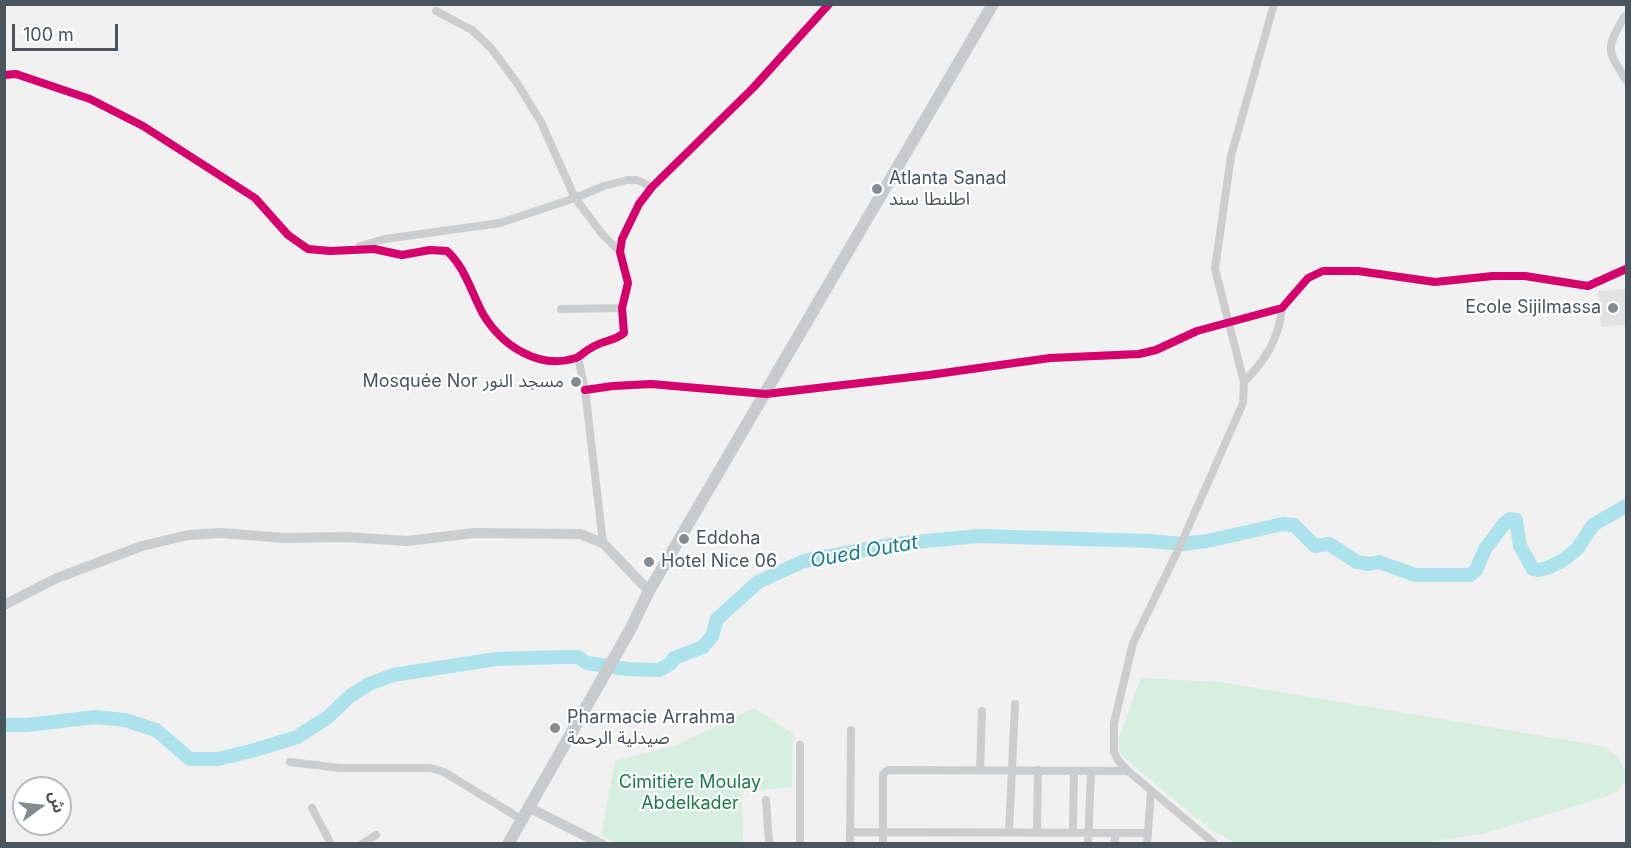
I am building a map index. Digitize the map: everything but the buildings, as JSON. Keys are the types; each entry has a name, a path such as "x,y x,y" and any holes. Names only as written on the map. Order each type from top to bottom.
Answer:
{"main road":[{"path":"514,840 521,819 630,630 649,591 993,4"}],"street":[{"path":"4,75 16,74 90,99 143,126 255,198 288,235 308,249 330,251 356,248 374,249 400,255 430,250 447,251 465,276 483,314 500,336 515,349 552,362 579,357 598,343 621,336 625,330 622,308 628,283 620,252 622,239 630,222 652,187 753,88 829,4"},
{"path":"1215,843 1128,771 1114,752 1114,723 1133,643 1200,503 1244,403 1244,382 1227,323 1215,269 1231,156 1274,4"},
{"path":"435,11 471,30 481,38 513,78 541,122 574,198 603,236 620,252"},
{"path":"1626,16 1611,41 1609,50 1626,80"},
{"path":"356,248 385,238 500,223 627,180 637,180 652,187"},
{"path":"1244,382 1275,341 1280,327 1282,308 1303,283 1312,275 1323,271 1358,270 1435,282 1493,276 1525,276 1588,286 1626,270"},
{"path":"561,309 622,308"},
{"path":"585,390 651,384 766,394 929,375 1032,360 1139,354 1156,350 1197,331 1282,308"},
{"path":"579,357 603,543"},
{"path":"4,605 57,578 121,553 167,539 221,533 284,538 346,537 408,541 474,532 579,534 603,543 649,591"},
{"path":"1009,832 1015,704"},
{"path":"980,770 982,711"},
{"path":"850,843 851,730"},
{"path":"800,745 800,843"},
{"path":"290,762 340,768 431,768 444,772 521,819"},
{"path":"883,843 885,771 892,769 1128,771"},
{"path":"1037,832 1038,770"},
{"path":"1073,832 1074,771"},
{"path":"1088,843 1091,771"},
{"path":"1147,843 1151,791"},
{"path":"766,800 769,843"},
{"path":"528,807 601,843"},
{"path":"312,808 331,843"},
{"path":"850,832 1148,833"},
{"path":"962,832 962,843"},
{"path":"1114,843 1116,833"},
{"path":"362,843 376,835"}],"shaded area":[{"name":"Ecole Sijilmassa","path":"1626,289 1626,325 1601,327 1598,291"}],"green space":[{"path":"1141,678 1221,682 1602,746 1619,759 1626,780 1619,790 1605,797 1483,834 1414,844 1236,843 1212,831 1121,755 1118,740"},
{"name":"Cimitière Moulay Abdelkader","path":"755,708 793,734 792,787 742,792 743,843 618,843 601,836 615,761 675,745"}],"waterway":[{"name":"Oued Outat","path":"4,725 27,725 95,717 125,720 156,730 190,759 218,759 297,737 328,717 350,696 369,684 393,675 496,659 563,657 578,657 587,663 627,669 659,670 670,664 674,658 703,647 712,636 717,619 758,582 804,561 895,544 978,536 1182,544 1207,541 1283,524 1294,525 1315,546 1329,544 1357,562 1369,564 1379,562 1415,575 1470,575 1476,570 1485,549 1510,519 1516,520 1520,546 1533,569 1538,570 1562,561 1577,549 1593,525 1626,506"}],"cycle path":[{"path":"4,75 16,74 90,99 143,126 255,198 288,235 308,249 330,251 374,249 402,255 430,250 447,251 459,265 483,314 500,336 523,353 535,358 562,361 576,358 595,346 624,333 622,308 628,283 620,252 622,239 639,204 652,187 753,88 829,4"},
{"path":"585,390 651,384 766,394 1050,358 1139,354 1156,350 1197,331 1282,308 1308,278 1323,271 1358,271 1435,282 1493,276 1525,276 1588,286 1626,269"}],"place":[{"name":"Atlanta Sanad اطلنطا سند","path":"877,189"},
{"name":"Ecole Sijilmassa","path":"1613,308"},
{"name":"Mosquée Nor مسجد النور","path":"576,382"},
{"name":"Eddoha","path":"684,539"},
{"name":"Hotel Nice 06","path":"649,562"},
{"name":"Pharmacie Arrahma صيدلية الرحمة","path":"555,728"}]}
